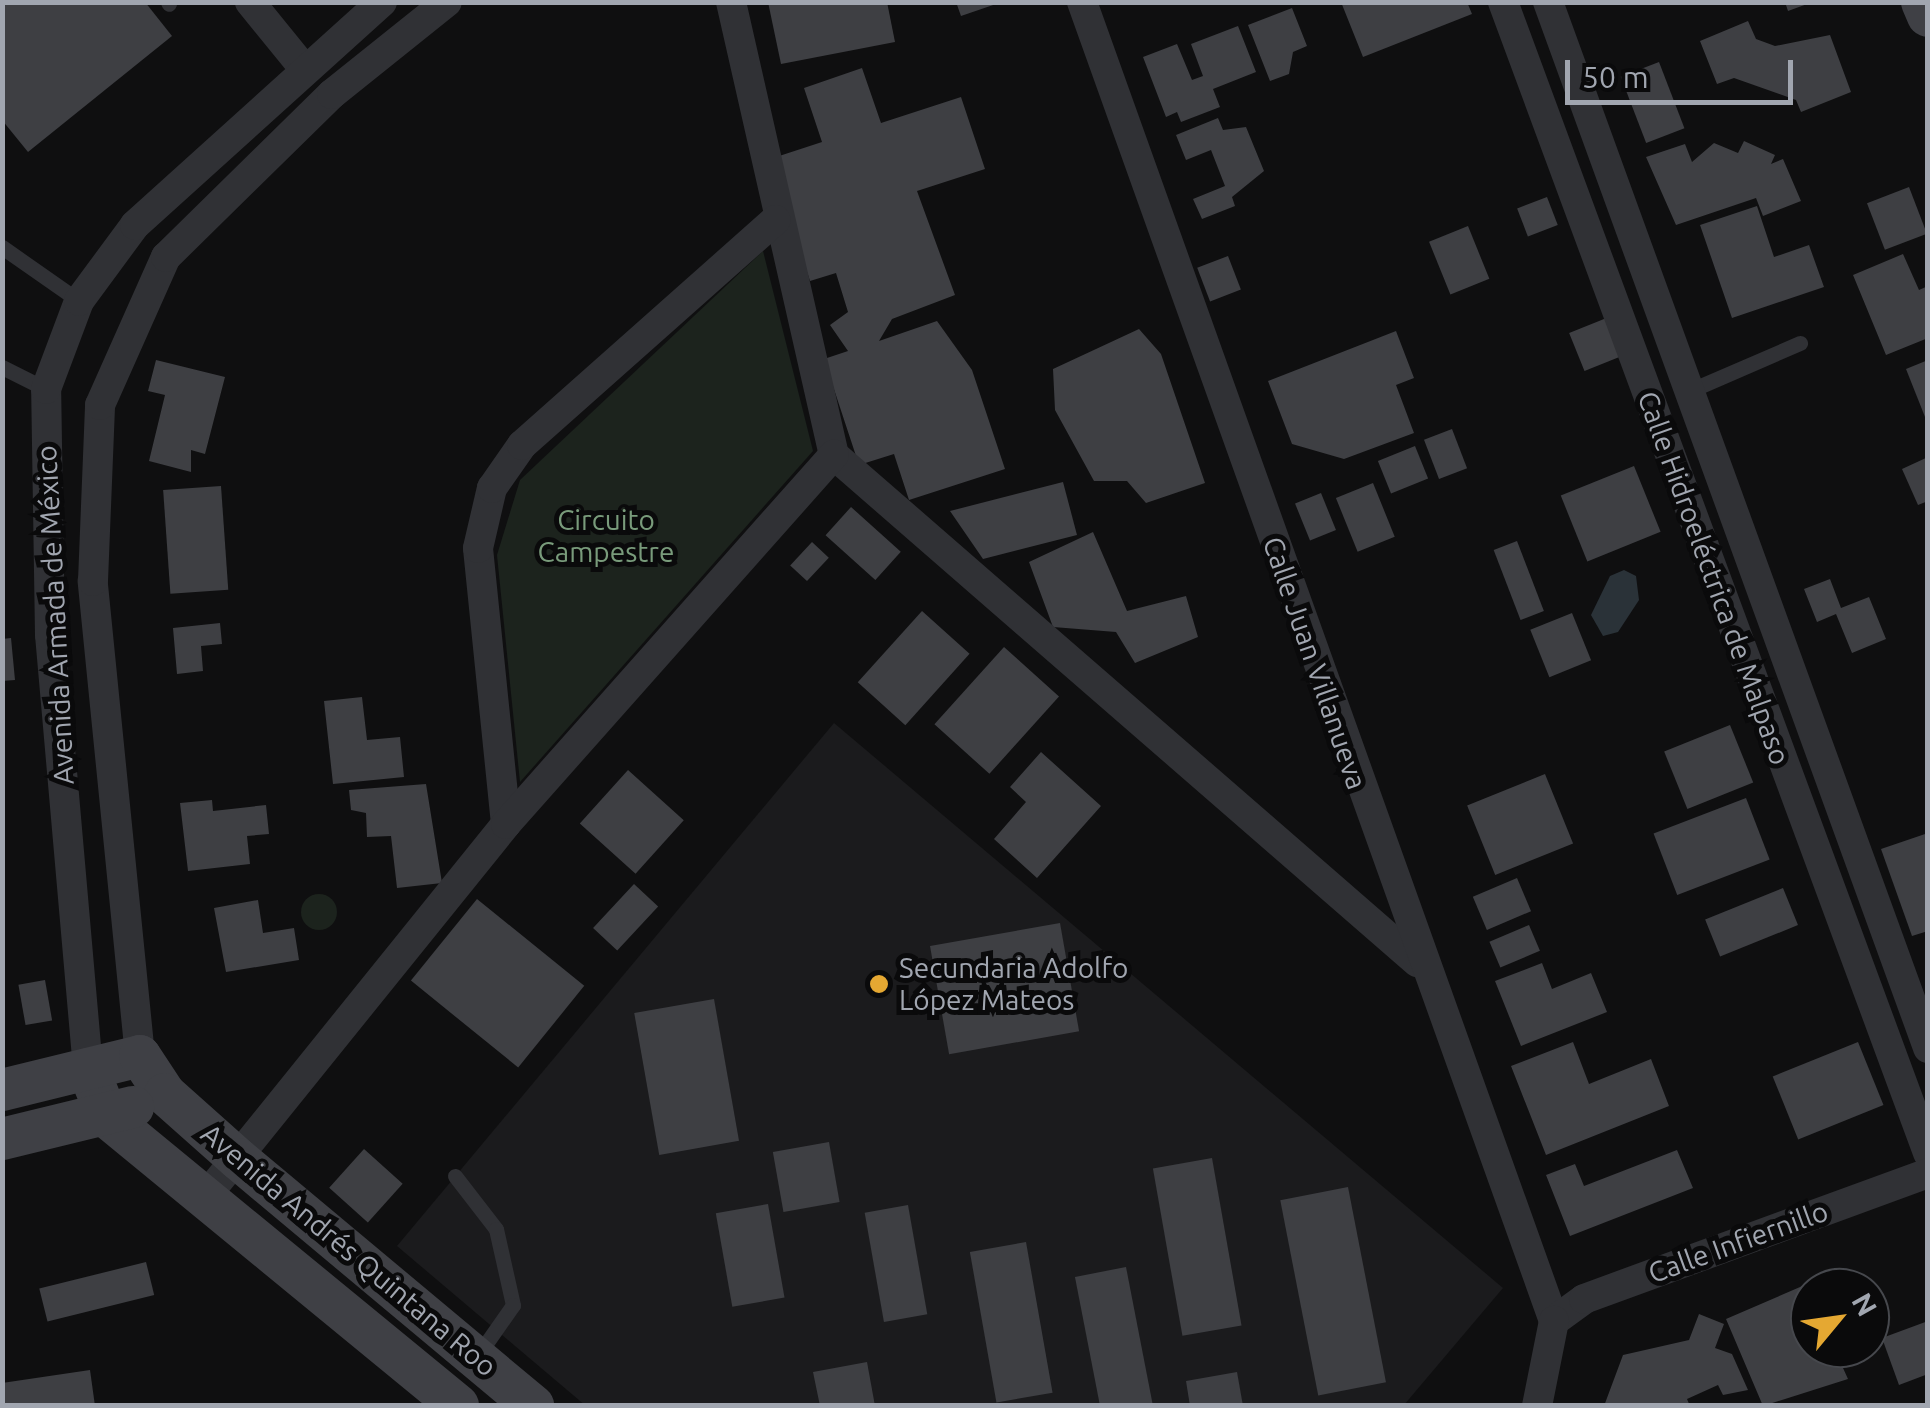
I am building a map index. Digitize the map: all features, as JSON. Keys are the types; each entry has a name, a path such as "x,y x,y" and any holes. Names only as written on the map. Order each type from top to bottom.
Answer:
{"main road":[{"path":"1922,2 1928,16"},
{"path":"2,1090 140,1056"},
{"name":"Avenida Andrés Quintana Roo","path":"140,1056 165,1094 238,1160 533,1406"},
{"name":"Avenida Armada de México","path":"88,1069 108,1118"},
{"path":"2,1139 108,1118 165,1094"},
{"name":"Avenida Andrés Quintana Roo","path":"108,1118 458,1406"}],"street":[{"path":"250,2 302,66"},
{"name":"Avenida Armada de México","path":"88,1069 50,635 46,389 79,301 135,225 302,66 382,2"},
{"name":"Avenida Armada de México","path":"140,1056 93,581 100,404 166,257 332,94 447,2"},
{"path":"731,2 775,220 834,455 1422,966"},
{"name":"Calle Juan Villanueva","path":"1082,2 1422,966 1554,1321"},
{"name":"Calle Hidroeléctrica de Malpaso","path":"1503,2 1928,1153"},
{"name":"Calle Hidroeléctrica de Malpaso","path":"1548,2 1928,1048"},
{"path":"506,824 478,548 492,488 522,446 775,220"},
{"path":"1652,408 1689,391"},
{"path":"206,1196 506,824 834,455"},
{"name":"Calle Infiernillo","path":"1554,1321 1584,1299 1928,1172"},
{"path":"1537,1406 1554,1321"}],"lane":[{"path":"2,248 79,301"},
{"path":"1689,391 1800,343"},
{"path":"2,367 46,389"},
{"path":"455,1176 496,1229 513,1305 476,1358"}],"shaded area":[{"path":"1624,570 1636,576 1639,600 1618,632 1603,636 1591,615 1610,576"},
{"name":"Secundaria Adolfo López Mateos","path":"834,723 1503,1288 1404,1405 586,1406 397,1246"}],"green space":[{"name":"Circuito Campestre","path":"763,251 813,451 520,782 497,555 520,480"},
{"path":"319,894 331,900 337,912 331,924 319,930 307,924 301,912 307,900"}],"building":[{"path":"2,2 145,2 172,36 28,152 2,120"},
{"path":"768,2 887,2 895,42 781,64"},
{"path":"956,2 998,2 999,3 961,16"},
{"path":"1341,2 1467,2 1472,14 1363,57"},
{"path":"1785,2 1810,2 1810,3 1788,11"},
{"path":"1292,8 1307,46 1293,52 1289,74 1270,81 1248,25"},
{"path":"1748,21 1756,39 1775,46 1830,35 1851,92 1801,112 1796,100 1734,78 1717,84 1700,41"},
{"path":"1238,26 1256,72 1213,89 1220,107 1181,122 1177,112 1166,117 1143,57 1177,44 1192,80 1203,76 1191,44"},
{"path":"1659,62 1684,128 1646,143 1621,77"},
{"path":"862,68 881,123 961,97 985,169 917,191 955,295 892,319 879,341 937,321 972,370 1005,469 909,500 894,454 859,465 824,359 848,351 830,325 848,312 836,273 810,281 770,159 822,142 804,88"},
{"path":"1218,118 1223,130 1246,127 1264,171 1232,197 1235,206 1202,219 1193,199 1225,186 1211,150 1186,160 1176,135"},
{"path":"1744,141 1775,155 1771,164 1783,159 1801,201 1763,216 1756,198 1676,225 1646,157 1685,144 1692,162 1714,143 1738,153"},
{"path":"1909,187 1927,234 1885,250 1867,203"},
{"path":"1547,197 1558,225 1528,236 1517,208"},
{"path":"1757,206 1774,257 1809,245 1824,287 1732,318 1700,225"},
{"path":"1468,226 1489,279 1450,295 1429,242"},
{"path":"1903,254 1919,290 1928,286 1928,338 1886,355 1853,275"},
{"path":"1228,256 1241,290 1210,301 1197,268"},
{"path":"1609,317 1624,355 1584,371 1569,333"},
{"path":"1139,329 1161,354 1205,483 1146,503 1127,481 1094,481 1055,410 1053,369"},
{"path":"1396,331 1414,378 1396,385 1414,433 1344,459 1292,444 1268,381"},
{"path":"156,360 225,377 205,454 191,450 191,472 149,461 165,395 148,391"},
{"path":"1928,360 1928,422 1927,422 1906,369"},
{"path":"1452,429 1467,468 1439,479 1424,440"},
{"path":"1415,446 1428,478 1391,493 1378,461"},
{"path":"1928,457 1928,501 1918,505 1902,469"},
{"path":"1634,466 1661,532 1587,561 1561,496"},
{"path":"1063,482 1077,535 983,559 950,511"},
{"path":"1373,483 1395,537 1358,552 1336,498"},
{"path":"221,486 228,590 170,594 163,490"},
{"path":"1321,493 1336,530 1310,541 1295,503"},
{"path":"851,507 901,552 875,580 826,535"},
{"path":"1093,532 1127,611 1186,596 1198,637 1135,663 1116,632 1053,627 1029,562"},
{"path":"1517,541 1544,611 1521,620 1494,550"},
{"path":"812,542 829,558 807,581 790,565"},
{"path":"1830,579 1841,608 1869,597 1886,639 1852,653 1836,614 1817,622 1804,589"},
{"path":"922,611 970,654 905,725 858,682"},
{"path":"1572,613 1591,660 1549,677 1530,630"},
{"path":"220,623 222,644 201,646 203,671 177,674 173,628"},
{"path":"11,638 15,680 2,681 2,639"},
{"path":"1004,647 1059,697 989,774 934,724"},
{"path":"362,697 367,740 400,737 404,777 333,784 324,701"},
{"path":"1730,725 1753,782 1687,809 1664,752"},
{"path":"1041,752 1101,806 1037,878 994,839 1026,802 1010,787"},
{"path":"628,770 684,820 636,874 580,824"},
{"path":"1545,774 1573,844 1495,875 1467,805"},
{"path":"426,784 442,883 397,888 391,836 367,837 366,813 351,810 349,790"},
{"path":"1746,798 1770,860 1677,895 1654,833"},
{"path":"212,800 213,811 266,805 269,834 247,836 250,864 188,871 180,803"},
{"path":"1928,833 1928,931 1912,936 1881,849"},
{"path":"1517,878 1531,911 1487,930 1473,897"},
{"path":"634,884 658,907 617,950 593,928"},
{"path":"1783,888 1798,925 1720,957 1705,919"},
{"path":"477,899 584,986 518,1067 411,981"},
{"path":"258,900 263,933 294,928 299,960 226,972 214,908"},
{"path":"1060,923 1079,1031 949,1054 930,946"},
{"path":"1529,925 1540,951 1500,968 1489,942"},
{"path":"1542,963 1552,989 1591,973 1607,1012 1521,1046 1495,981"},
{"path":"45,980 52,1020 26,1025 18,985"},
{"path":"714,999 739,1141 659,1155 634,1013"},
{"path":"1573,1042 1589,1084 1651,1059 1669,1106 1546,1155 1511,1066"},
{"path":"1858,1042 1883,1105 1798,1140 1773,1076"},
{"path":"829,1142 840,1202 783,1212 773,1152"},
{"path":"364,1149 403,1184 368,1222 329,1188"},
{"path":"1677,1150 1693,1188 1570,1236 1546,1175 1575,1164 1584,1186"},
{"path":"1212,1158 1242,1325 1182,1336 1153,1168"},
{"path":"1348,1187 1386,1382 1318,1396 1280,1200"},
{"path":"768,1204 784,1298 732,1307 716,1213"},
{"path":"908,1205 927,1314 884,1322 865,1213"},
{"path":"1026,1242 1053,1393 996,1403 970,1252"},
{"path":"146,1262 154,1295 47,1322 39,1289"},
{"path":"1126,1267 1153,1405 1100,1406 1075,1277"},
{"path":"1790,1291 1790,1368 1843,1368 1848,1379 1763,1406 1726,1319"},
{"path":"1699,1314 1724,1324 1715,1348 1732,1354 1748,1390 1723,1395 1718,1385 1687,1399 1690,1406 1604,1406 1623,1355 1689,1340"},
{"path":"1928,1321 1928,1374 1899,1385 1890,1360 1890,1335"},
{"path":"867,1362 875,1406 820,1406 813,1372"},
{"path":"90,1370 95,1406 2,1406 2,1383"},
{"path":"1237,1372 1243,1406 1190,1406 1186,1381"}],"place":[{"name":"Secundaria Adolfo López Mateos","path":"879,984"}]}
